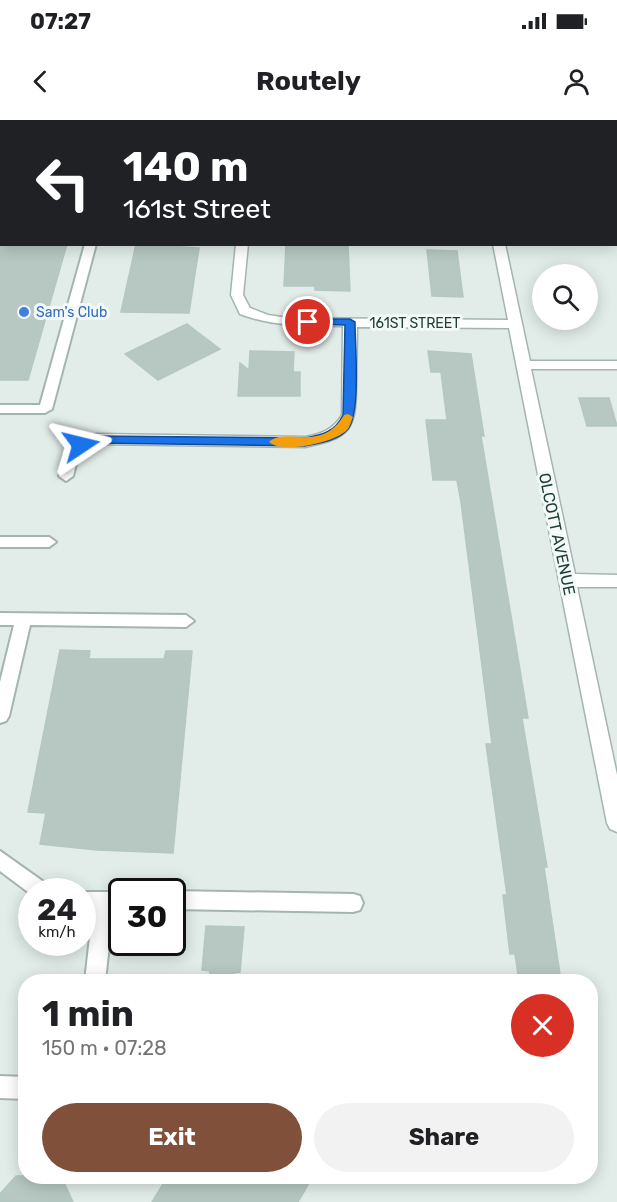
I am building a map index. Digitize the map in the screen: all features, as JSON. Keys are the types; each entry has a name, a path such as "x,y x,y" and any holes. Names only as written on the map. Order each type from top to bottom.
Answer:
{"street":[{"name":"161ST STREET","path":"242,246 237,295 245,311 265,319 288,322 515,324"},
{"name":"OLCOTT AVENUE","path":"499,246 617,823"},
{"path":"71,456 81,445 96,439 305,442 328,438 343,428 349,415 350,322"},
{"path":"523,365 617,365"},
{"path":"567,580 617,581"}],"lane":[{"path":"0,409 45,409 90,246"},
{"path":"66,476 71,456"},
{"path":"0,542 49,542"},
{"path":"0,619 186,621"},
{"path":"0,716 24,619"},
{"path":"0,860 24,878"},
{"path":"186,900 353,903"},
{"path":"97,974 108,923"},
{"path":"0,1087 18,1088"}],"building":[{"name":"Sam's Club","path":"0,246 66,246 28,380 0,380"},
{"path":"136,246 199,248 189,313 121,312"},
{"path":"286,246 348,246 350,291 315,290 315,286 284,286"},
{"path":"427,250 457,251 463,297 432,296"},
{"path":"187,324 220,349 158,380 125,354"},
{"path":"250,351 294,352 293,372 300,372 300,396 238,396 240,363 249,370"},
{"path":"428,351 471,354 484,436 481,436 528,718 522,718 547,867 544,867 560,974 518,974 515,954 510,954 503,895 507,895 486,744 492,744 461,502 457,480 433,480 426,420 447,420 441,372 431,372"},
{"path":"579,398 609,398 617,426 587,426"},
{"path":"60,650 90,651 89,659 164,659 166,651 192,651 173,853 97,850 40,844 46,813 28,812"},
{"path":"206,926 244,927 240,972 210,974 210,971 202,970"},
{"path":"18,1176 18,1184 65,1184 73,1202 0,1202 0,1194"},
{"path":"163,1184 308,1184 298,1202 152,1202"}],"slow traffic":[{"path":"275,442 305,442 328,438 343,428 348,417"}],"place":[{"name":"Sam's Club","path":"24,312"}],"route":[{"path":"81,445 96,439 305,442 328,438 343,428 349,415 350,322 308,322"}]}
